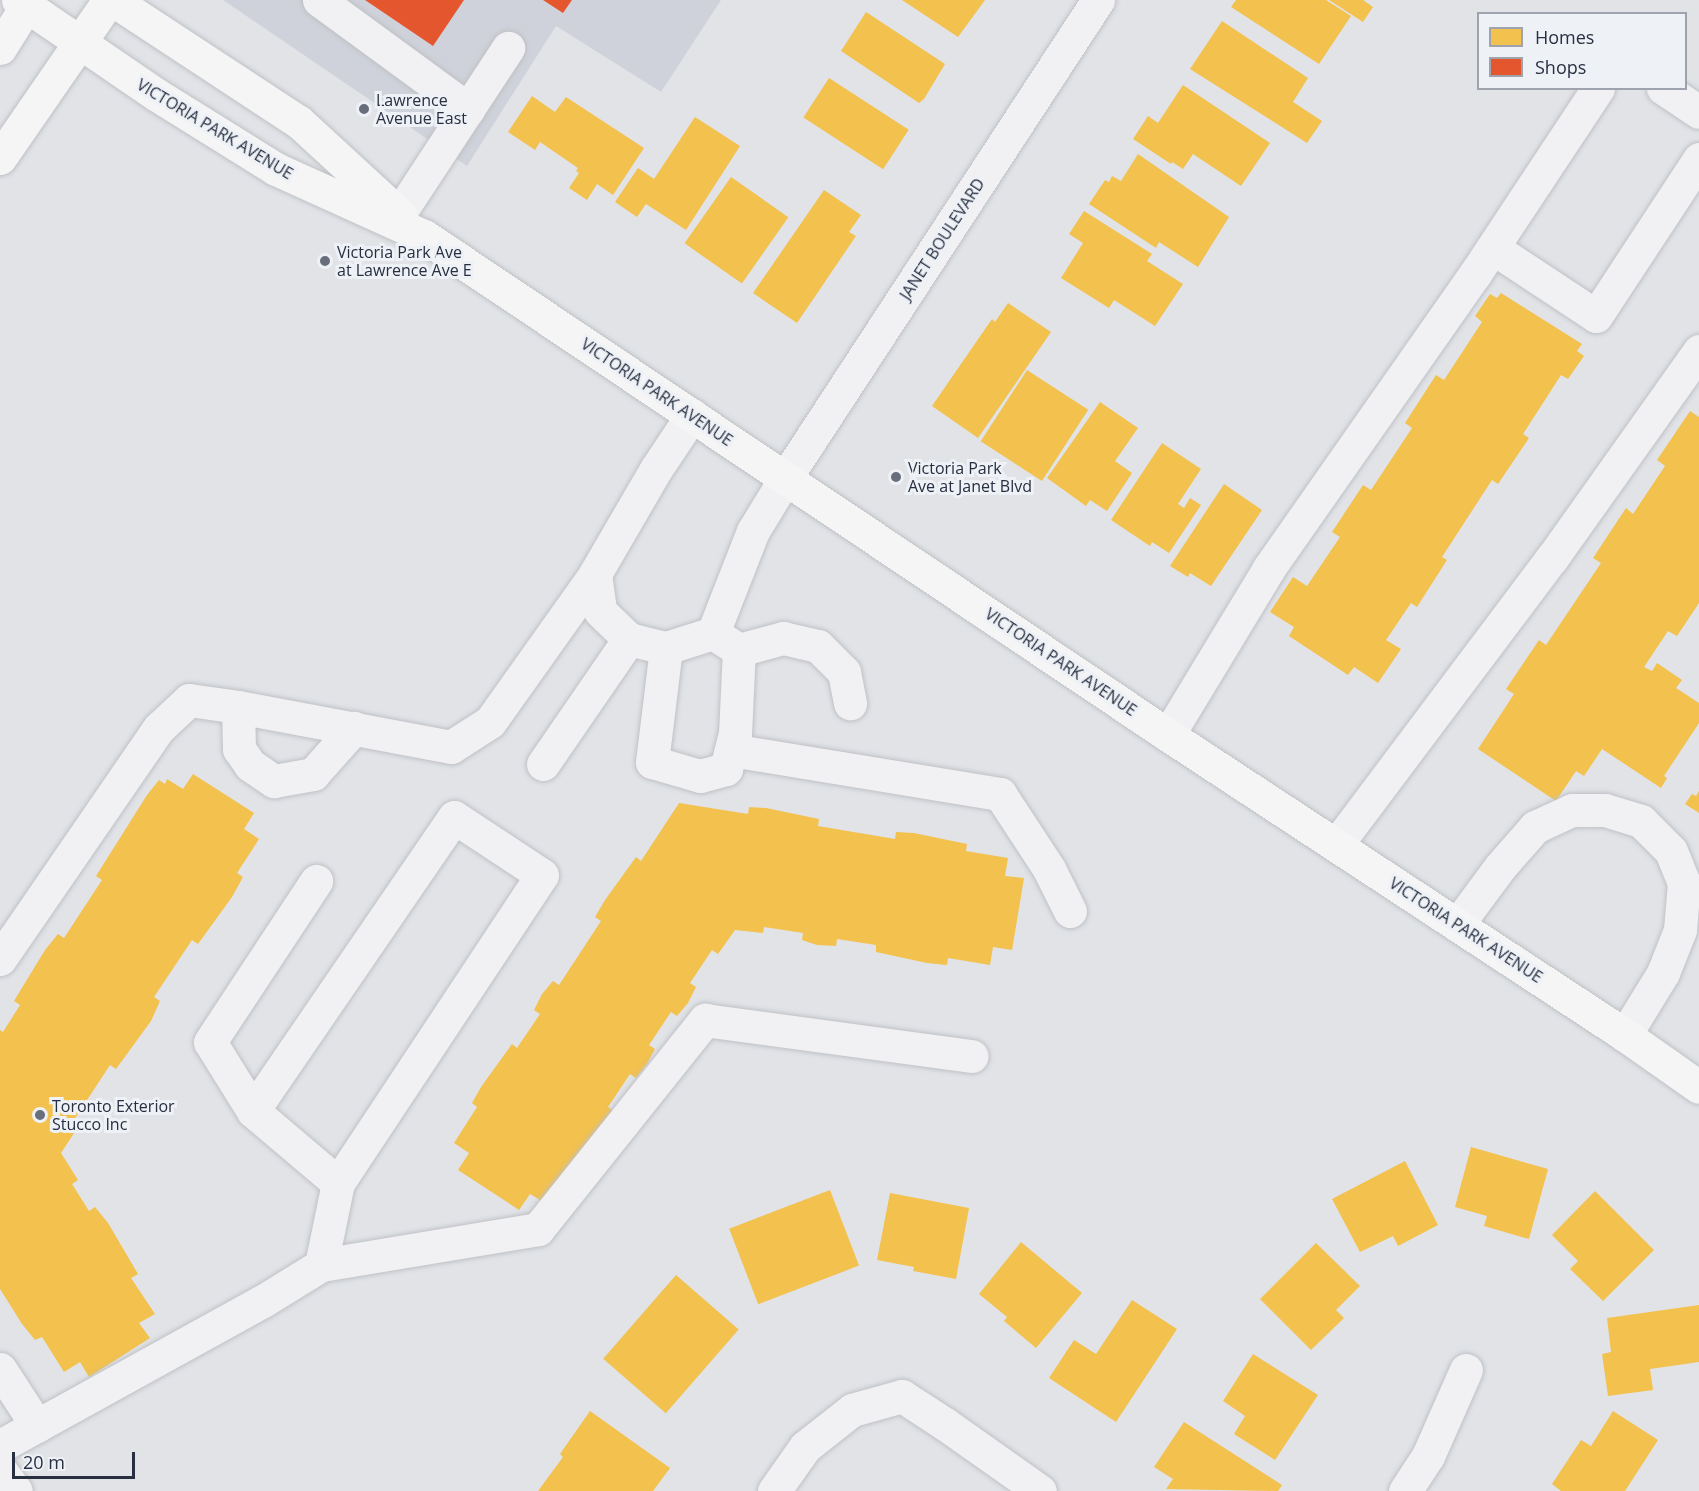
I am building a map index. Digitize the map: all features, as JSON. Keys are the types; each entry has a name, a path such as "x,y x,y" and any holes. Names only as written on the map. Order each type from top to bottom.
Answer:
{"main road":[{"path":"0,158 111,0"},
{"name":"VICTORIA PARK AVENUE","path":"111,0 299,122 423,236 1699,1087"},
{"path":"0,48 25,2"},
{"name":"VICTORIA PARK AVENUE","path":"25,2 79,43 157,95 276,169 423,236"}],"street":[{"path":"320,0 468,109"},
{"name":"JANET BOULEVARD","path":"731,750 735,734 726,641 753,531 1098,0"},
{"path":"399,214 508,48"},
{"path":"1168,735 1269,568 1493,248 1597,90"},
{"path":"1667,90 1699,112"},
{"path":"1493,248 1596,316 1699,159"},
{"path":"1336,844 1552,558 1699,351"},
{"path":"0,959 159,728 189,700 451,747 490,722 595,574 656,469 692,416"},
{"path":"595,574 600,611 629,639 666,648 726,641 783,638 818,646 844,672 849,703"},
{"path":"543,764 629,639"},
{"path":"666,648 652,762 700,776 726,769 731,750 1000,794 1049,869 1070,911"},
{"path":"238,707 239,749 250,765 274,781 313,774 354,728"},
{"path":"1457,925 1500,867 1534,827 1572,810 1605,810 1641,821 1671,851 1684,883 1680,930 1663,973 1624,1035"},
{"path":"254,1111 454,817 542,875 338,1182 321,1265"},
{"path":"316,881 210,1042 254,1111 338,1182"},
{"path":"0,1446 263,1301 321,1265 538,1229 705,1020 972,1056"},
{"path":"0,1369 37,1426"},
{"path":"1406,1491 1428,1456 1466,1370"},
{"path":"774,1491 805,1447 852,1410 902,1396 1040,1491"},
{"path":"0,1470 16,1491"}],"shaded area":[{"path":"223,0 721,0 661,92 556,26 467,166"}],"building: Homes":[{"path":"902,0 985,0 958,37"},
{"path":"1236,0 1326,0 1351,16 1319,64 1231,7"},
{"path":"1329,0 1363,0 1373,7 1363,22"},
{"path":"866,12 945,64 924,99 919,103 841,51"},
{"path":"1222,21 1308,78 1293,102 1322,121 1307,143 1190,69"},
{"path":"829,78 909,130 883,169 803,117"},
{"path":"1183,85 1270,143 1241,186 1193,154 1183,169 1172,162 1171,164 1133,139 1148,116 1158,123"},
{"path":"532,96 555,112 566,97 644,148 613,195 597,184 587,200 569,188 579,173 576,171 578,168 540,142 535,150 508,132"},
{"path":"695,117 740,146 686,230 646,204 637,217 615,202 638,168 654,179"},
{"path":"1138,154 1229,217 1198,267 1159,242 1156,248 1089,204 1105,180 1109,182 1112,176 1121,181"},
{"path":"731,177 788,217 742,284 685,243"},
{"path":"824,190 861,215 849,232 856,236 797,323 753,293"},
{"path":"1084,211 1152,254 1147,261 1183,284 1155,326 1114,300 1109,308 1061,278 1083,243 1069,234"},
{"path":"1501,293 1582,344 1577,351 1584,356 1568,379 1561,375 1523,434 1529,438 1498,484 1492,480 1442,557 1447,560 1417,607 1411,603 1386,640 1401,649 1378,683 1354,667 1348,675 1289,636 1294,627 1270,612 1293,577 1307,586 1340,537 1332,532 1363,485 1371,490 1412,428 1405,423 1436,375 1444,380 1482,322 1475,316 1490,294 1497,298"},
{"path":"1008,303 1051,332 978,438 932,406 992,319 995,322"},
{"path":"1027,370 1088,410 1042,481 981,441"},
{"path":"1100,402 1138,428 1115,461 1132,473 1107,511 1090,500 1086,506 1047,478"},
{"path":"1690,411 1699,417 1699,603 1677,636 1668,631 1644,667 1652,671 1657,663 1682,680 1676,688 1699,703 1699,723 1664,776 1667,778 1661,788 1602,749 1584,776 1576,771 1556,801 1478,749 1514,694 1506,689 1539,640 1546,645 1601,563 1593,558 1626,508 1633,514 1665,466 1657,460"},
{"path":"1162,443 1201,469 1178,504 1184,508 1190,498 1201,505 1169,553 1152,542 1150,546 1111,520"},
{"path":"1224,484 1262,510 1211,586 1190,573 1188,577 1170,566"},
{"path":"193,774 254,813 244,829 259,839 237,873 243,877 232,897 198,944 192,940 154,997 160,1001 151,1021 116,1069 110,1065 72,1123 78,1127 61,1153 78,1180 72,1184 89,1211 95,1207 108,1223 138,1274 131,1278 155,1314 139,1323 150,1338 89,1377 80,1362 64,1372 42,1337 35,1340 22,1324 0,1289 0,1030 3,1032 20,1005 14,1001 45,950 58,934 64,938 102,880 96,876 147,795 159,780 165,784 167,779 183,789"},
{"path":"1699,791 1699,813 1685,804 1692,794 1696,796"},
{"path":"679,803 748,814 749,807 766,808 819,819 818,826 895,839 896,832 914,833 967,844 966,851 1008,858 1005,876 1024,878 1012,950 993,947 990,965 948,958 947,965 876,952 876,945 837,939 836,946 817,945 802,940 803,933 764,927 763,933 735,930 718,954 712,950 690,983 696,987 688,1003 677,1016 671,1012 649,1045 655,1049 647,1064 636,1078 630,1074 608,1107 614,1111 545,1203 530,1194 519,1210 458,1170 469,1153 454,1143 477,1107 472,1103 481,1087 512,1044 517,1048 540,1014 534,1010 542,994 553,981 559,985 601,921 595,917 605,900 636,857 641,861"},
{"path":"1471,1147 1548,1169 1529,1239 1484,1226 1487,1216 1455,1207"},
{"path":"1405,1161 1438,1225 1398,1246 1393,1236 1360,1252 1332,1199"},
{"path":"830,1190 859,1266 758,1304 729,1229"},
{"path":"1595,1191 1654,1250 1603,1301 1570,1269 1578,1261 1552,1235"},
{"path":"890,1193 969,1208 956,1279 913,1271 914,1267 877,1260"},
{"path":"1021,1242 1082,1293 1036,1348 1004,1321 1007,1317 979,1294"},
{"path":"1316,1243 1360,1286 1336,1310 1344,1318 1311,1350 1260,1299"},
{"path":"676,1275 739,1329 666,1413 603,1359"},
{"path":"1132,1300 1177,1329 1116,1422 1049,1378 1074,1340 1096,1354"},
{"path":"1699,1305 1699,1362 1650,1369 1653,1390 1608,1396 1602,1354 1611,1352 1607,1318"},
{"path":"1253,1354 1318,1395 1275,1460 1234,1434 1245,1416 1223,1401"},
{"path":"590,1411 670,1468 653,1491 538,1491 563,1457 560,1454"},
{"path":"1613,1411 1658,1440 1625,1491 1561,1491 1552,1484 1581,1440 1591,1446"},
{"path":"1184,1422 1282,1485 1278,1491 1166,1489 1173,1479 1154,1467"}],"building: Shops":[{"path":"365,0 464,0 433,46"},
{"path":"543,0 572,0 563,13"}],"place":[{"name":"Lawrence Avenue East","path":"364,109"},
{"name":"Victoria Park Ave at Lawrence Ave E","path":"325,261"},
{"name":"Victoria Park Ave at Janet Blvd","path":"896,477"},
{"name":"Toronto Exterior Stucco Inc","path":"40,1115"}]}
